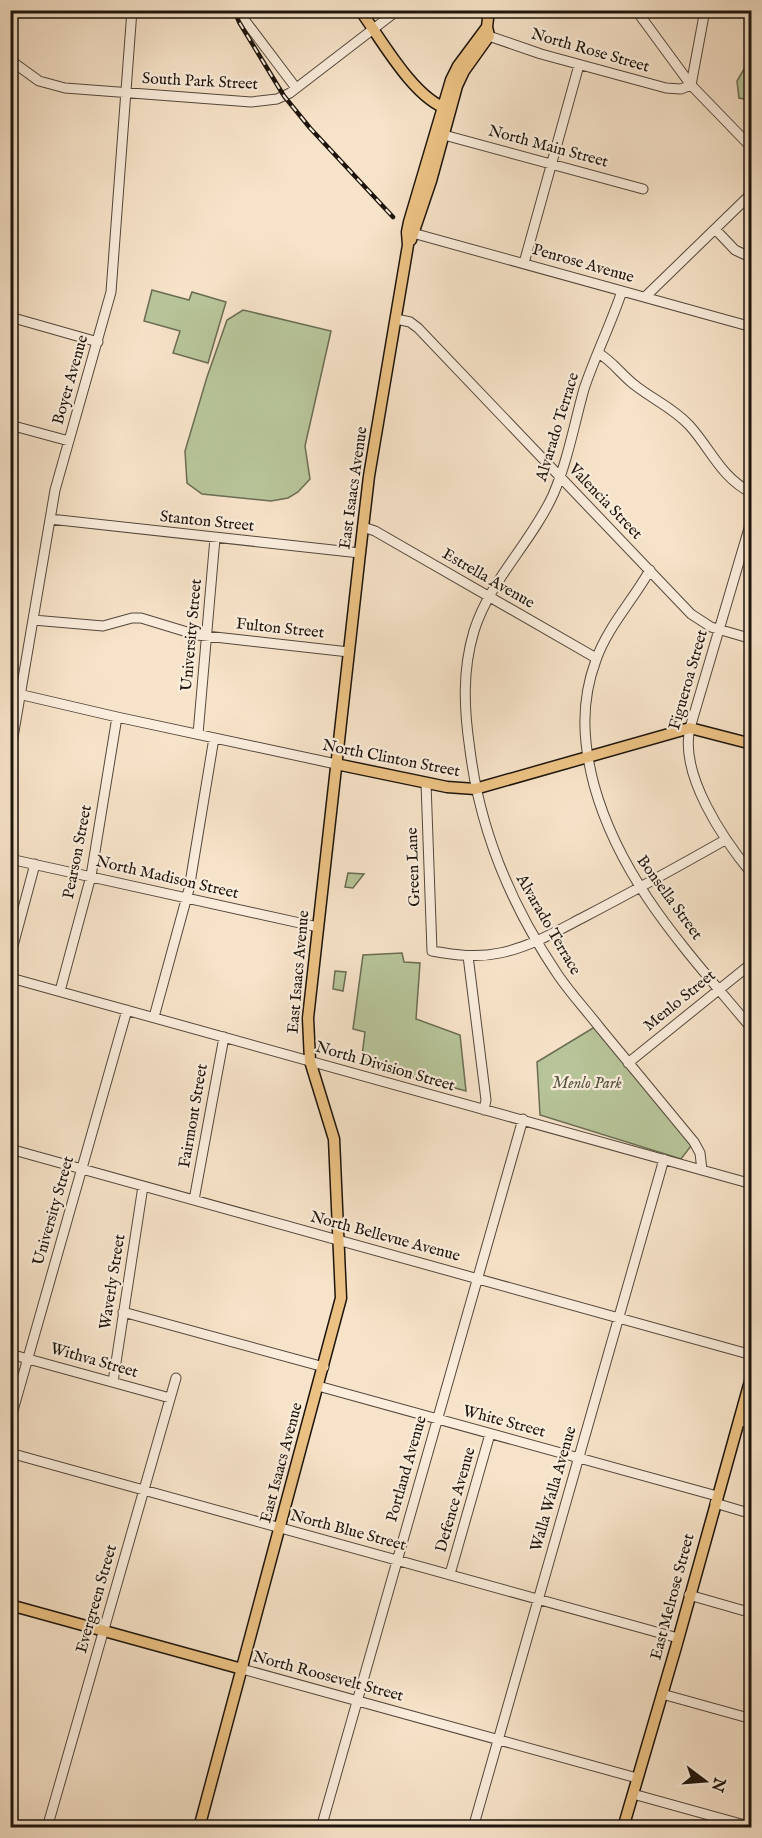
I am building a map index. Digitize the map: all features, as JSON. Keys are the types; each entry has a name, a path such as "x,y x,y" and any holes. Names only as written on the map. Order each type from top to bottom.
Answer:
{"main road":[{"path":"360,10 418,90 428,100 446,109"},
{"path":"486,32 489,10"},
{"name":"East Isaacs Avenue","path":"199,1827 341,1298 334,1139 310,1061 308,1018 360,553 371,467 410,233 446,109 454,73 486,32"},
{"name":"East Isaacs Avenue","path":"410,233 444,135 446,109"},
{"path":"690,728 752,744"},
{"name":"North Clinton Street","path":"336,764 426,783 475,789 690,728"},
{"name":"East Melrose Street","path":"623,1827 752,1374"},
{"name":"North Roosevelt Street","path":"10,1605 242,1669"}],"street":[{"name":"Boyer Avenue","path":"10,755 16,693 33,620 57,481 111,291 132,10"},
{"path":"237,10 296,88"},
{"name":"South Park Street","path":"10,60 30,75 48,84 65,88 251,102 277,99 296,88 398,10"},
{"path":"636,10 691,85 752,148"},
{"path":"691,85 705,10"},
{"name":"North Rose Street","path":"486,32 541,54 666,88 681,89 691,85"},
{"path":"524,263 579,65"},
{"name":"North Main Street","path":"444,135 643,189"},
{"path":"645,297 752,193"},
{"path":"714,229 735,250 752,258"},
{"name":"Penrose Avenue","path":"410,233 752,327"},
{"name":"Alvarado Terrace","path":"622,291 584,389 569,452 560,477 539,521 489,597 474,631 465,679 465,710 475,789 502,874 518,908 572,994 694,1142 700,1153 702,1170"},
{"path":"10,317 98,342"},
{"name":"Valencia Street","path":"396,319 410,322 418,328 697,620 752,639"},
{"path":"598,352 639,388 680,416 698,436 725,474 752,493"},
{"path":"10,424 69,441"},
{"name":"Figueroa Street","path":"752,518 687,740 690,759 702,795 725,840 752,874"},
{"name":"Stanton Street","path":"50,519 360,553"},
{"name":"Estrella Avenue","path":"363,527 375,531 596,658"},
{"name":"University Street","path":"198,734 215,538"},
{"name":"Bonsella Street","path":"650,570 596,658 585,703 584,734 587,758 610,831 640,888 752,1029"},
{"name":"Fulton Street","path":"33,620 103,626 132,618 141,618 187,633 349,652"},
{"name":"North Clinton Street","path":"16,693 336,764"},
{"name":"Pearson Street","path":"60,991 91,876 117,717"},
{"path":"154,1017 187,898 214,738"},
{"name":"Green Lane","path":"426,783 432,951 468,956"},
{"path":"484,1110 486,1100 468,956 499,954 537,941 640,888 725,840"},
{"name":"North Madison Street","path":"10,859 318,927"},
{"path":"10,957 35,864"},
{"name":"Menlo Street","path":"628,1063 752,963"},
{"name":"North Division Street","path":"10,980 60,991 752,1184"},
{"name":"University Street","path":"10,1421 127,1010"},
{"name":"Fairmont Street","path":"194,1200 224,1037"},
{"name":"Portland Avenue","path":"321,1827 523,1119"},
{"name":"North Bellevue Avenue","path":"10,1149 752,1355"},
{"name":"Walla Walla Avenue","path":"472,1827 664,1160"},
{"name":"Waverly Street","path":"113,1382 143,1186"},
{"path":"123,1312 324,1367"},
{"name":"Withva Street","path":"10,1354 170,1398"},
{"name":"Evergreen Street","path":"47,1827 176,1378"},
{"name":"White Street","path":"318,1386 578,1458 716,1500 752,1514"},
{"path":"739,1420 752,1424"},
{"name":"Defence Avenue","path":"450,1575 490,1434"},
{"name":"North Blue Street","path":"10,1453 678,1638"},
{"path":"689,1595 752,1613"},
{"name":"North Roosevelt Street","path":"242,1669 637,1778"},
{"path":"662,1694 752,1719"},
{"path":"633,1794 752,1827"}],"green space":[{"path":"751,57 751,100 739,98 737,81"},
{"path":"152,290 189,300 192,292 226,302 208,363 173,353 180,331 144,321"},
{"path":"243,310 331,331 305,446 310,479 298,492 288,498 271,501 202,494 187,483 185,451 207,377 227,320"},
{"path":"348,873 364,874 353,888 345,887"},
{"path":"402,953 404,962 420,963 416,1019 460,1035 466,1091 361,1063 365,1032 353,1029 363,955"},
{"path":"335,971 346,972 343,991 333,989"},
{"name":"Menlo Park","path":"598,1025 694,1142 681,1159 540,1115 537,1062"}],"railway":[{"path":"234,10 284,96 310,128 393,217"}]}
